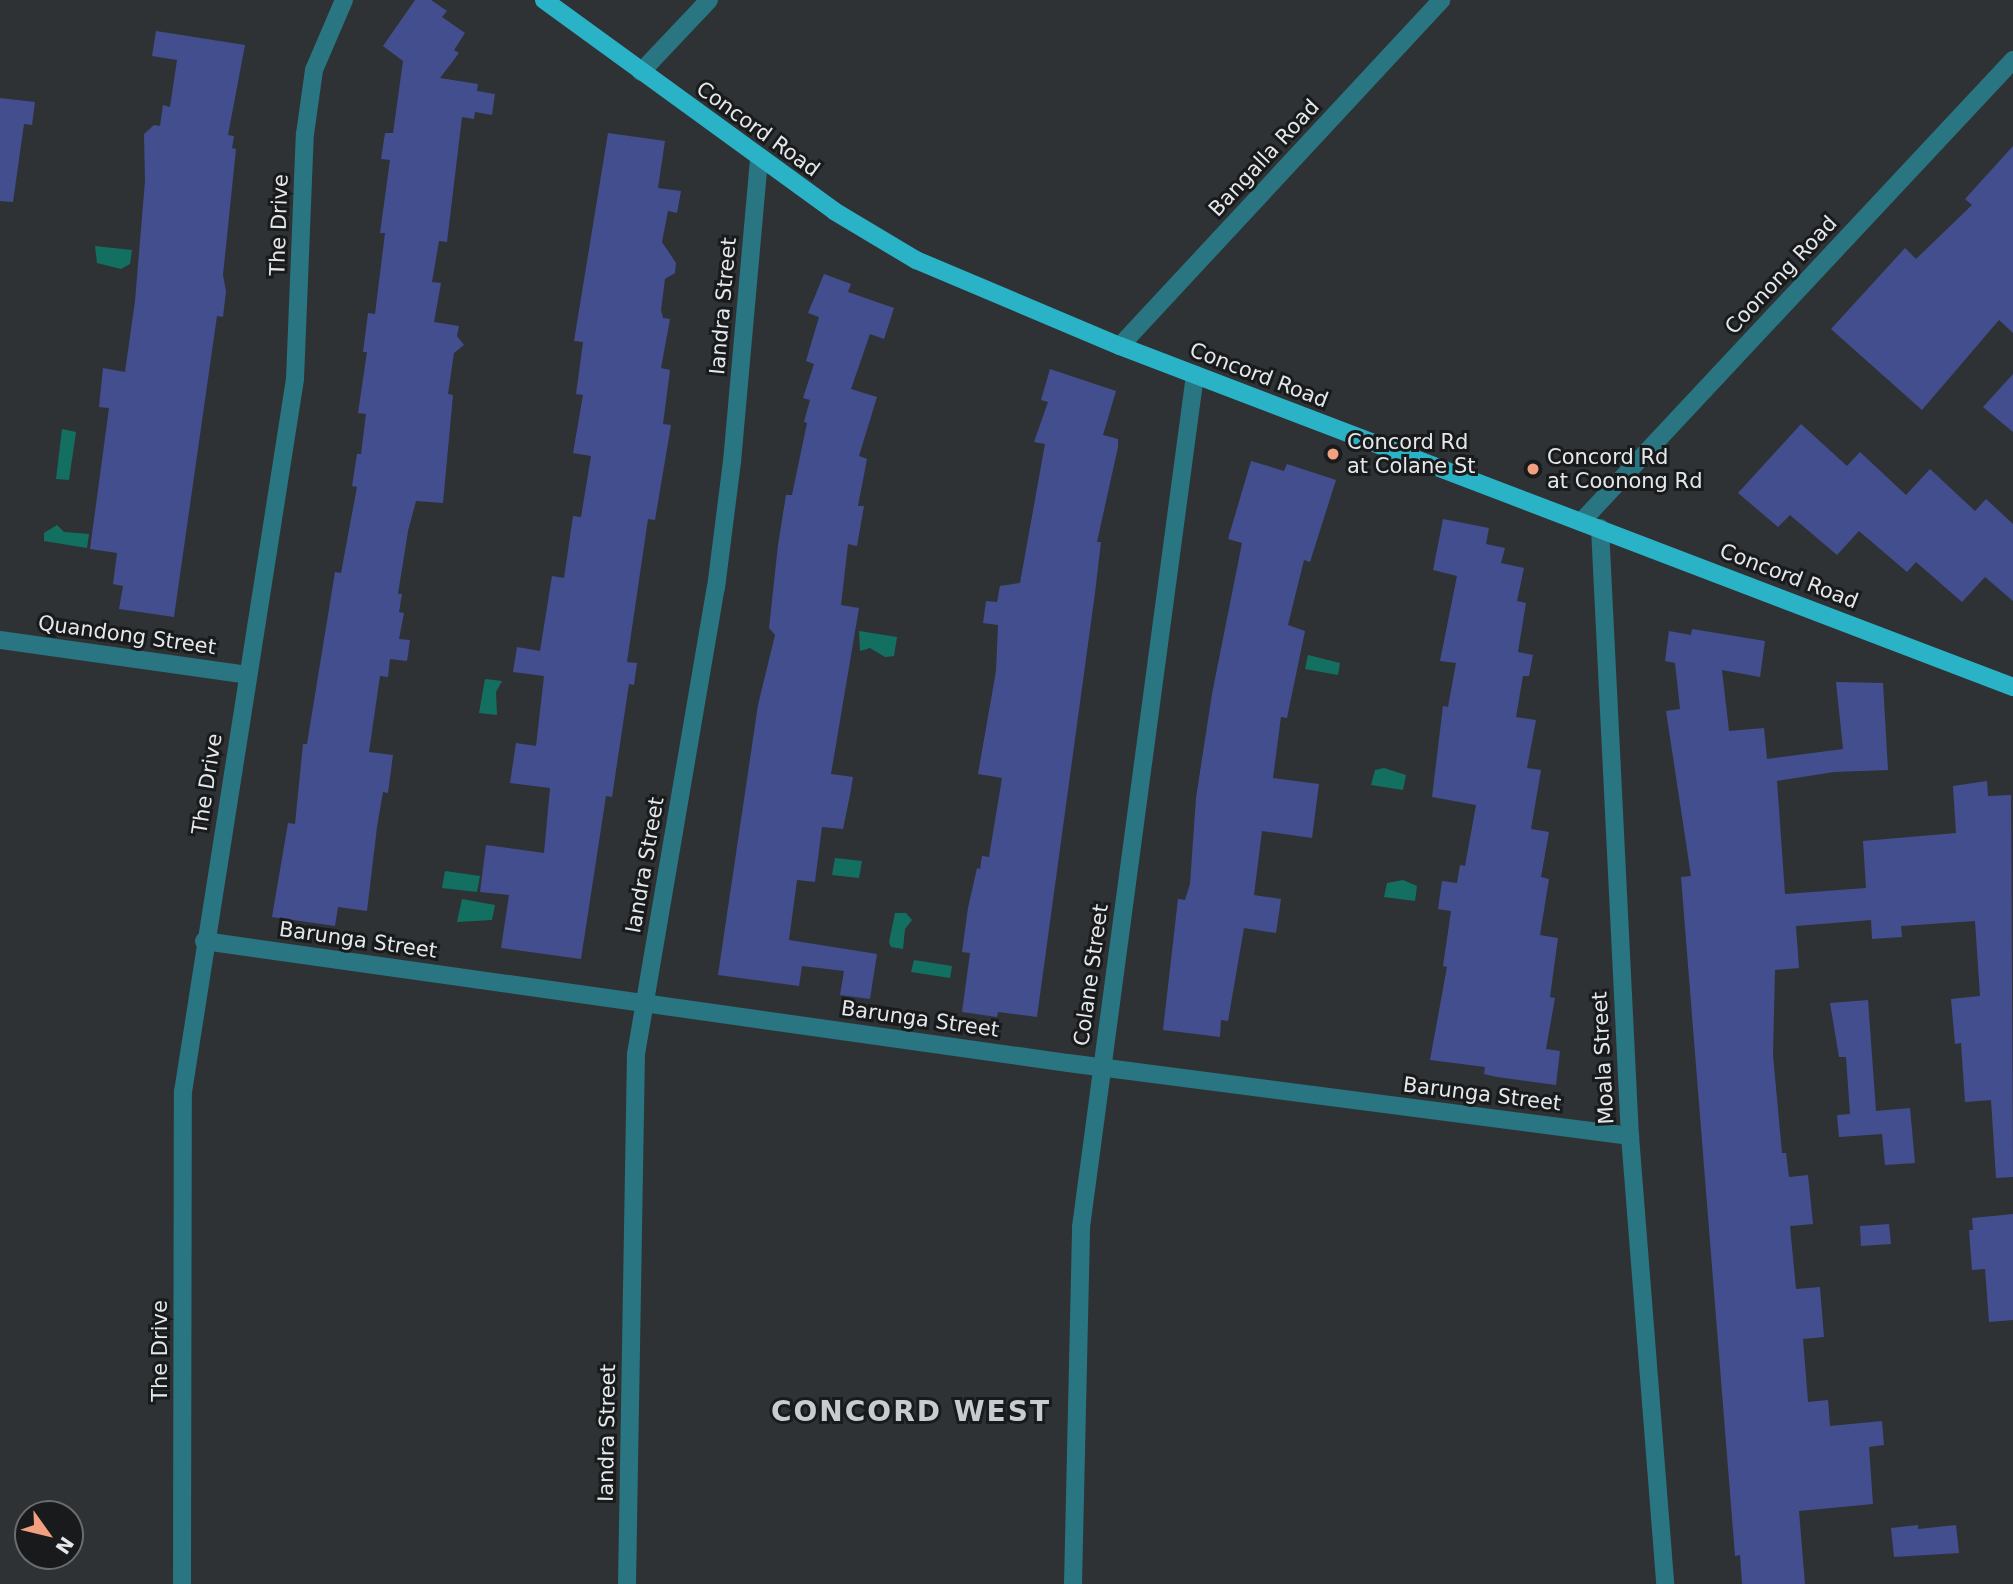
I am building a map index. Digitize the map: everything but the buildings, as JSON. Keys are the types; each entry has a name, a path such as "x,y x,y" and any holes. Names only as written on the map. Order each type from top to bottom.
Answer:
{"main road":[{"name":"Concord Road","path":"544,0 759,158 875,238 916,260 1120,346 2013,687"}],"street":[{"name":"The Drive","path":"182,1584 183,1092 204,941 295,379 305,134 312,83 344,0"},
{"path":"642,72 709,0"},
{"name":"Bangalla Road","path":"1120,346 1441,0"},
{"name":"Coonong Road","path":"1581,522 2013,60"},
{"name":"Iandra Street","path":"627,1584 636,1054 716,588 732,462 759,158"},
{"name":"Colane Street","path":"1073,1584 1081,1227 1195,375"},
{"name":"Moala Street","path":"1600,528 1630,1136 1665,1584"},
{"name":"Quandong Street","path":"0,640 247,675"},
{"name":"Barunga Street","path":"204,941 1101,1068 1630,1136"}],"shaded area":[{"path":"95,246 132,250 130,264 121,269 97,263"},
{"path":"62,429 76,432 69,480 56,479"},
{"path":"57,525 64,532 89,534 87,548 44,541 44,533"},
{"path":"859,631 897,637 894,656 885,657 870,648 860,651"},
{"path":"1308,655 1340,663 1338,675 1305,669"},
{"path":"485,679 502,681 496,692 497,715 479,713"},
{"path":"1384,768 1406,775 1403,790 1371,785 1375,770"},
{"path":"835,858 862,861 859,878 832,875"},
{"path":"445,871 480,876 477,892 442,888"},
{"path":"1403,880 1417,886 1415,901 1384,897 1387,883"},
{"path":"462,899 495,905 492,920 457,922"},
{"path":"895,913 906,913 912,920 905,929 903,949 891,947 889,942"},
{"path":"914,960 952,966 950,978 911,972"}],"place":[{"name":"Concord Rd at Colane St","path":"1333,454"},
{"name":"Concord Rd at Coonong Rd","path":"1533,469"}],"district":[{"name":"CONCORD WEST","path":"911,1412"}]}
